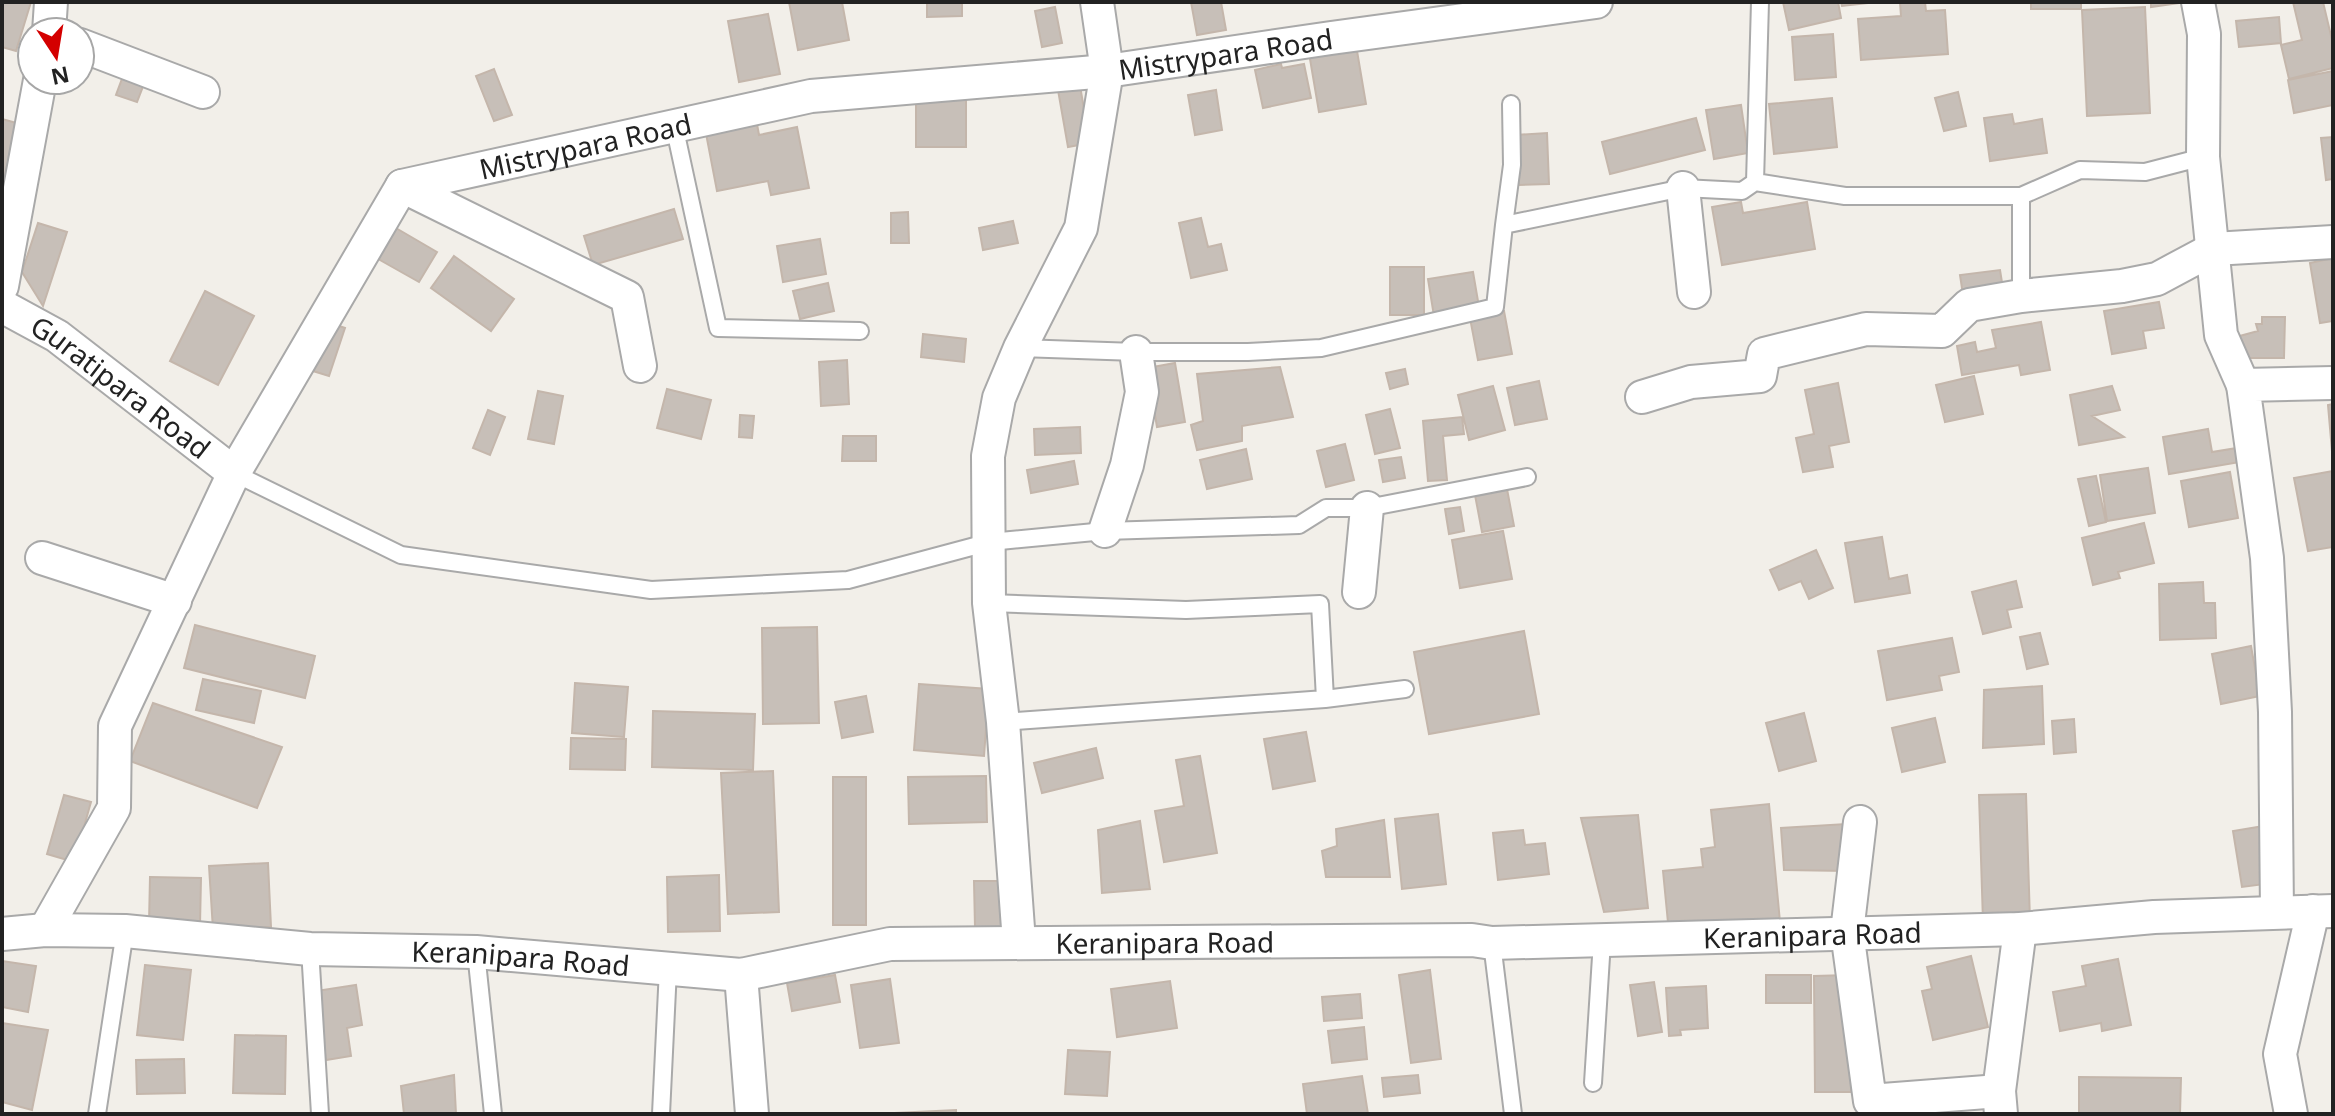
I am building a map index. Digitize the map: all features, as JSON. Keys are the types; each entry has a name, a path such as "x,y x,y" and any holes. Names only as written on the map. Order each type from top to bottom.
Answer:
{"street":[{"path":"1019,942 1003,722 989,603 988,456 999,398 1020,348 1081,228 1107,71 1097,2"},
{"name":"Mistrypara Road","path":"402,186 811,96 1107,71 1596,2"},
{"path":"2198,2 2204,34 2203,157 2221,335 2243,385 2267,558 2275,712 2277,912"},
{"path":"96,51 203,92"},
{"path":"2,286 37,96"},
{"path":"45,930 114,808 115,726 234,473 402,186 627,297 640,366"},
{"path":"1683,188 1694,292"},
{"path":"1642,397 1691,382 1760,376 1764,354 1866,329 1942,331 1969,305 2157,279 2213,249 2333,242"},
{"name":"Guratipara Road","path":"2,306 57,336 234,473"},
{"path":"1105,531 1127,465 1142,392 1136,352"},
{"path":"2243,385 2333,383"},
{"path":"1359,592 1367,508"},
{"path":"42,558 175,601"},
{"path":"1860,822 1847,932 1866,1107 2000,1103 2020,929"},
{"path":"2291,1114 2280,1054 2323,911"},
{"name":"Keranipara Road","path":"2,934 45,930 125,931 310,949 476,952 741,975 890,944 1602,941 2020,929 2154,917 2323,911"},
{"path":"741,975 752,1114"}],"lane":[{"path":"1755,182 1760,2"},
{"path":"1020,348 1136,352 1248,352 1321,348 1495,307 1512,165 1511,104"},
{"path":"674,125 718,328 860,331"},
{"path":"1504,225 1683,188 1742,191 1755,182 1845,196 2021,196 2080,170 2145,172 2203,157"},
{"path":"2021,196 2021,296"},
{"path":"234,473 401,555 651,590 848,580 990,542 1105,531 1299,525 1326,508 1367,508 1527,477"},
{"path":"989,603 1186,610 1320,604 1325,699"},
{"path":"1003,722 1325,699 1405,689"},
{"path":"97,1114 125,931"},
{"path":"1593,1083 1602,941"},
{"path":"1492,943 1513,1114"},
{"path":"310,949 320,1114"},
{"path":"476,952 493,1114"},
{"path":"661,1114 668,969"}],"building":[{"path":"2,2 31,2 27,16 16,16 16,51 2,47"},
{"path":"789,2 842,2 849,40 798,50"},
{"path":"927,2 962,2 962,16 927,17"},
{"path":"1191,2 1221,2 1226,30 1197,35"},
{"path":"1783,2 1838,2 1841,18 1789,30"},
{"path":"1841,2 1877,2 1842,6"},
{"path":"1900,2 1925,2 1926,11 1945,10 1948,54 1861,60 1858,19 1901,16"},
{"path":"2031,2 2081,2 2081,9 2031,9"},
{"path":"2151,2 2186,2 2151,7"},
{"path":"2293,2 2323,2 2333,44 2333,68 2289,79 2281,45 2302,40"},
{"path":"1055,7 1062,43 1042,47 1035,11"},
{"path":"2145,7 2150,113 2087,116 2082,10"},
{"path":"768,14 780,74 739,82 728,21"},
{"path":"2279,17 2281,43 2239,47 2236,21"},
{"path":"1833,34 1836,77 1795,80 1792,37"},
{"path":"1356,45 1366,104 1319,112 1309,53"},
{"path":"1281,64 1282,68 1304,64 1311,98 1263,108 1255,70"},
{"path":"126,68 147,76 137,102 116,95"},
{"path":"494,69 512,115 494,121 476,76"},
{"path":"2333,71 2333,105 2294,113 2288,80"},
{"path":"1080,86 1090,143 1068,147 1058,90"},
{"path":"1216,90 1222,130 1195,135 1188,95"},
{"path":"1958,92 1966,126 1944,131 1935,98"},
{"path":"916,95 966,95 966,147 916,147"},
{"path":"1832,98 1837,147 1774,154 1769,104"},
{"path":"1741,105 1748,153 1714,159 1706,110"},
{"path":"755,113 759,135 797,127 809,188 771,195 768,181 717,191 704,123"},
{"path":"2012,114 2014,124 2042,119 2047,153 1990,161 1984,118"},
{"path":"1696,118 1705,150 1610,174 1602,142"},
{"path":"2,119 20,124 2,187"},
{"path":"1547,133 1549,184 1519,185 1516,135"},
{"path":"2333,137 2333,179 2326,180 2321,138"},
{"path":"1741,202 1743,213 1807,202 1815,249 1722,265 1712,207"},
{"path":"674,209 683,239 593,265 584,236"},
{"path":"908,212 909,243 891,243 891,213"},
{"path":"1201,218 1208,247 1221,244 1227,270 1191,278 1179,223"},
{"path":"1013,221 1018,243 983,250 979,228"},
{"path":"38,223 67,232 43,306 22,272"},
{"path":"389,224 437,252 419,282 371,255"},
{"path":"820,239 826,274 783,282 777,246"},
{"path":"454,256 514,299 491,331 431,288"},
{"path":"2333,258 2333,321 2320,323 2310,263"},
{"path":"1390,267 1424,267 1424,315 1390,315"},
{"path":"2000,270 2004,295 1964,301 1960,275"},
{"path":"1473,272 1479,307 1434,316 1428,279"},
{"path":"828,283 834,311 800,319 793,291"},
{"path":"205,291 254,316 218,385 170,361"},
{"path":"2159,302 2164,328 2143,331 2146,348 2112,354 2104,311"},
{"path":"1504,311 1512,354 1478,360 1470,318"},
{"path":"2262,317 2285,317 2284,358 2243,358 2236,337 2258,331 2256,324 2262,324"},
{"path":"2041,322 2050,370 2021,375 2019,365 1962,375 1957,346 1975,342 1977,352 1996,348 1992,330"},
{"path":"330,323 345,328 329,376 313,371"},
{"path":"923,334 966,339 964,362 921,357"},
{"path":"847,360 849,404 821,406 819,362"},
{"path":"1175,363 1185,422 1157,427 1147,368"},
{"path":"1280,367 1293,417 1242,426 1242,441 1197,450 1191,425 1203,421 1197,374"},
{"path":"1405,369 1408,384 1390,389 1386,373"},
{"path":"1974,376 1983,414 1945,422 1936,385"},
{"path":"1539,381 1547,419 1515,425 1507,388"},
{"path":"1838,383 1849,442 1829,446 1833,467 1803,472 1796,438 1814,434 1805,390"},
{"path":"1493,386 1505,430 1469,440 1458,395"},
{"path":"2112,386 2120,410 2092,416 2124,437 2079,445 2070,395"},
{"path":"667,389 711,400 701,439 657,428"},
{"path":"538,391 563,396 554,444 528,439"},
{"path":"2333,404 2333,463 2328,405"},
{"path":"1390,409 1400,448 1375,454 1366,415"},
{"path":"488,410 505,417 490,455 473,448"},
{"path":"740,415 754,416 752,438 739,437"},
{"path":"1462,417 1464,434 1443,436 1447,480 1428,481 1423,421"},
{"path":"1080,427 1081,453 1035,455 1034,429"},
{"path":"2208,429 2212,452 2237,448 2240,462 2169,474 2163,437"},
{"path":"843,436 876,436 876,461 842,461"},
{"path":"1345,444 1354,480 1326,487 1317,451"},
{"path":"1246,449 1252,479 1207,489 1200,460"},
{"path":"1401,457 1405,478 1383,482 1379,460"},
{"path":"1074,461 1078,484 1031,493 1027,470"},
{"path":"2148,468 2155,513 2107,521 2100,475"},
{"path":"2333,471 2333,547 2308,551 2294,478"},
{"path":"2230,472 2238,518 2189,527 2181,481"},
{"path":"2096,476 2106,522 2089,526 2078,479"},
{"path":"1507,489 1514,526 1482,532 1475,495"},
{"path":"1460,507 1464,531 1449,534 1445,509"},
{"path":"2144,523 2154,563 2118,572 2120,578 2093,585 2082,538"},
{"path":"1503,531 1512,579 1460,588 1452,540"},
{"path":"1882,537 1889,579 1907,575 1910,593 1855,602 1845,543"},
{"path":"1816,550 1833,588 1809,599 1801,581 1779,590 1770,570"},
{"path":"2016,581 2022,607 2007,610 2011,627 1983,634 1972,592"},
{"path":"2203,582 2204,603 2215,603 2216,638 2160,640 2159,584"},
{"path":"195,625 315,656 305,698 184,668"},
{"path":"817,627 819,723 763,724 762,628"},
{"path":"1524,631 1539,714 1429,734 1414,652"},
{"path":"2040,633 2048,664 2027,669 2020,637"},
{"path":"1952,638 1959,672 1939,676 1942,690 1887,700 1878,651"},
{"path":"2251,646 2260,696 2221,704 2212,654"},
{"path":"203,679 261,691 254,723 196,710"},
{"path":"575,683 628,687 624,737 572,733"},
{"path":"919,684 989,689 984,756 914,750"},
{"path":"2042,686 2044,744 1983,748 1984,690"},
{"path":"866,696 873,732 842,738 835,702"},
{"path":"153,703 282,747 257,808 130,761"},
{"path":"653,711 755,714 753,770 652,767"},
{"path":"1804,713 1816,761 1779,771 1766,723"},
{"path":"1935,718 1945,762 1902,772 1892,728"},
{"path":"2074,719 2076,752 2054,754 2052,721"},
{"path":"1306,732 1315,781 1273,789 1264,739"},
{"path":"571,738 626,739 625,770 570,769"},
{"path":"1096,748 1103,778 1042,793 1034,763"},
{"path":"1200,756 1217,853 1164,862 1155,811 1184,806 1176,760"},
{"path":"773,771 779,912 728,914 721,773"},
{"path":"986,776 987,822 909,824 908,777"},
{"path":"833,777 866,777 866,925 833,925"},
{"path":"2026,794 2030,921 1983,922 1979,795"},
{"path":"64,795 91,802 74,862 47,854"},
{"path":"1769,804 1780,922 1669,933 1663,871 1703,867 1701,849 1715,847 1711,810"},
{"path":"1438,814 1446,884 1402,889 1395,819"},
{"path":"1638,815 1648,908 1604,912 1581,818"},
{"path":"1384,820 1390,877 1326,877 1322,851 1337,846 1336,829"},
{"path":"1140,821 1150,889 1102,893 1098,830"},
{"path":"1846,824 1846,871 1784,870 1781,828"},
{"path":"2264,826 2273,883 2242,887 2233,831"},
{"path":"1523,830 1525,845 1545,843 1549,874 1498,880 1493,833"},
{"path":"268,863 271,927 213,930 209,866"},
{"path":"719,875 720,931 668,932 667,877"},
{"path":"150,877 201,878 200,925 149,923"},
{"path":"974,881 1004,881 1005,926 975,927"},
{"path":"1971,956 1988,1027 1933,1040 1922,991 1932,989 1927,967"},
{"path":"2118,959 2131,1025 2102,1031 2101,1023 2060,1031 2053,992 2086,986 2082,966"},
{"path":"2,961 36,966 28,1012 2,1007"},
{"path":"145,965 191,970 183,1040 137,1035"},
{"path":"1430,970 1441,1059 1411,1063 1399,975"},
{"path":"835,975 840,1002 792,1011 787,983"},
{"path":"1766,975 1811,975 1811,1003 1766,1003"},
{"path":"1849,975 1851,1092 1815,1092 1814,976"},
{"path":"890,979 899,1043 860,1048 851,985"},
{"path":"1170,981 1177,1028 1117,1037 1111,989"},
{"path":"1654,982 1662,1032 1638,1036 1630,985"},
{"path":"356,985 362,1025 347,1028 351,1056 326,1060 316,991"},
{"path":"1706,986 1708,1028 1680,1030 1681,1035 1669,1036 1666,988"},
{"path":"1360,994 1362,1018 1324,1021 1322,997"},
{"path":"2,1023 48,1030 32,1110 2,1102"},
{"path":"1364,1027 1367,1059 1332,1063 1328,1031"},
{"path":"235,1035 286,1036 285,1094 233,1093"},
{"path":"1068,1050 1110,1052 1107,1096 1065,1094"},
{"path":"184,1059 185,1093 137,1094 136,1060"},
{"path":"454,1075 456,1114 404,1114 401,1086"},
{"path":"1418,1075 1420,1093 1384,1097 1382,1078"},
{"path":"1362,1076 1368,1114 1307,1114 1303,1084"},
{"path":"2079,1077 2181,1078 2180,1114 2079,1114"},
{"path":"956,1110 956,1114 895,1114 895,1113"}]}
